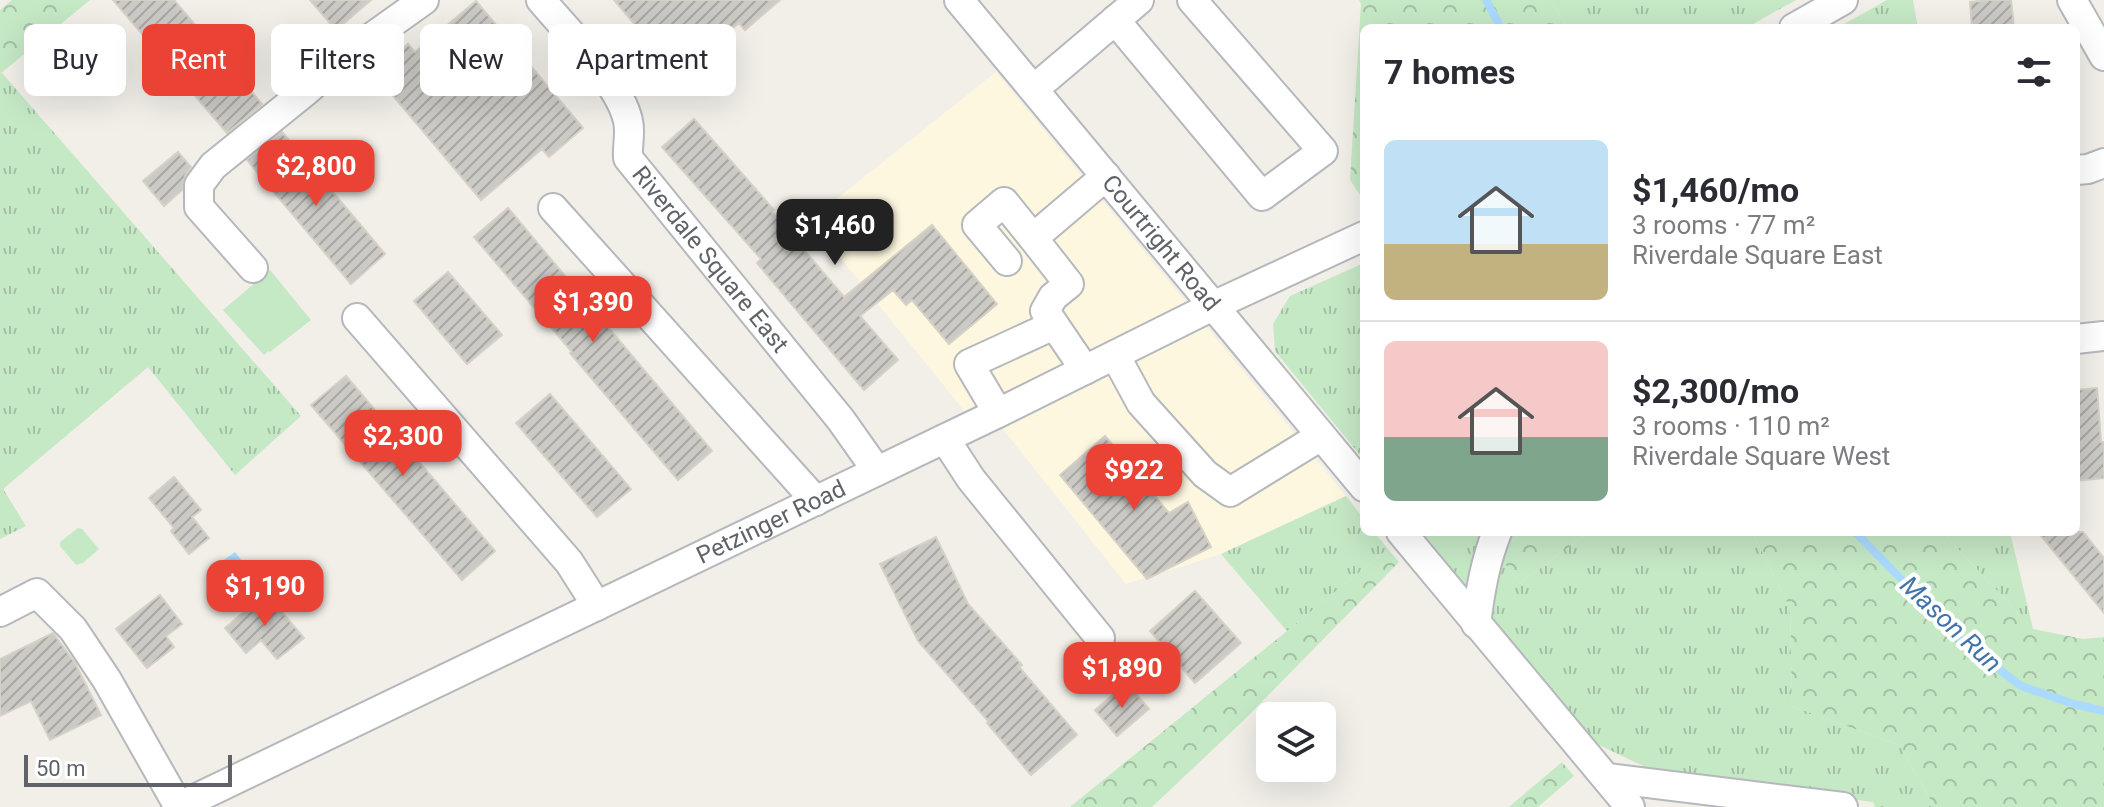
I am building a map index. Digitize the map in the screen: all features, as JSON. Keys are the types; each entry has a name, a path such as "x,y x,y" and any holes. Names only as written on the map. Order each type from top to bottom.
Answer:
{"street":[{"path":"253,268 199,207 199,185 213,166 347,55 424,0"},
{"name":"Riverdale Square East","path":"541,0 610,82 628,122 628,158 841,420 877,471"},
{"name":"Courtright Road","path":"959,0 1360,482"},
{"path":"1034,89 1139,0"},
{"path":"1115,20 1262,196 1323,151 1192,0"},
{"path":"1801,24 1843,0"},
{"path":"2072,0 2104,56"},
{"path":"2080,170 2104,163"},
{"path":"1033,238 1106,176"},
{"path":"1007,261 977,225 1004,202 1069,284 1053,297 1045,311 1085,370"},
{"path":"553,208 816,501"},
{"name":"Petzinger Road","path":"178,807 1360,238"},
{"path":"357,318 569,562 597,606"},
{"path":"998,413 969,364 1054,325"},
{"path":"2080,339 2104,336"},
{"path":"1115,355 1141,403 1205,474 1230,492 1321,436"},
{"path":"945,439 971,479 1100,638"},
{"path":"1404,536 1630,807"},
{"path":"1476,624 1488,554 1495,536"},
{"path":"0,612 37,593 73,629 107,680 178,807"},
{"path":"1607,778 1843,807"}],"shaded area":[{"path":"996,72 1346,496 1221,554 1126,584 983,404 966,413 810,220"}],"green space":[{"path":"12,0 90,0 61,24 24,24 24,54 0,74 0,10"},
{"path":"1359,0 1549,0 1566,24 1360,24 1360,195 1350,180"},
{"path":"1549,0 1796,0 1753,24 1566,24"},
{"path":"1887,0 1913,0 1917,24 1844,24"},
{"path":"0,74 301,416 235,475 148,367 3,489 26,526 0,539"},
{"path":"1360,265 1360,455 1275,351 1273,324 1290,296"},
{"path":"270,270 311,320 264,355 223,310"},
{"path":"1346,496 1360,514 1360,536 1377,536 1388,549 1287,631 1221,554"},
{"path":"78,528 99,549 76,565 60,542"},
{"path":"1425,536 1484,536 1520,583 1584,536 1754,536 1790,608 1792,706 1899,745 1935,807 1875,807 1873,802 1660,774 1595,743"},
{"path":"1484,536 1584,536 1520,583"},
{"path":"1754,536 1946,536 2033,629 2083,639 2104,637 2104,807 1935,807 1899,745 1792,706 1790,608"},
{"path":"1946,536 2011,536 2033,629"},
{"path":"1388,549 1399,562 1262,702 1256,702 1256,708 1243,721 1152,807 1070,807"},
{"path":"1562,762 1574,776 1538,807 1509,807"}],"water":[{"path":"235,552 260,585 244,595 217,565"}],"building":[{"path":"113,0 174,0 194,24 142,24 142,34"},
{"path":"310,0 371,0 343,24 331,24"},
{"path":"614,0 780,0 745,30 739,23 736,25 634,24"},
{"path":"2011,0 2014,24 1972,24 1970,2"},
{"path":"476,1 495,24 448,24"},
{"path":"408,44 415,52 420,48 420,96 532,96 532,67 548,86 548,96 556,96 583,128 549,157 542,149 481,200 393,96 404,96 404,47"},
{"path":"195,96 255,96 262,104 227,133"},
{"path":"694,119 774,210 772,212 844,297 932,225 997,304 949,344 912,300 906,305 893,290 860,316 898,360 864,390 757,263 761,259 662,147"},
{"path":"282,132 385,254 351,284 247,160"},
{"path":"178,152 191,167 182,190 164,206 143,181"},
{"path":"508,208 712,451 678,480 474,237"},
{"path":"448,272 502,335 467,364 414,301"},
{"path":"346,376 495,551 462,580 311,405"},
{"path":"2097,388 2101,442 2104,442 2104,478 2080,481 2080,390"},
{"path":"550,394 631,489 597,517 516,423"},
{"path":"1105,436 1169,513 1188,502 1211,547 1147,579 1060,475"},
{"path":"174,477 201,510 192,517 209,538 189,554 171,531 174,528 149,498"},
{"path":"2083,532 2104,558 2104,613 2041,536 2080,536"},
{"path":"936,537 968,604 1022,665 1019,667 1077,735 1031,775 918,641 880,564"},
{"path":"1195,591 1241,643 1195,683 1150,631"},
{"path":"266,593 304,638 277,659 261,640 246,653 225,628"},
{"path":"160,595 182,624 166,636 174,647 147,668 116,629"},
{"path":"53,633 75,663 101,715 50,740 31,701 0,716 0,659"},
{"path":"1127,683 1149,709 1117,736 1095,710"}],"waterway":[{"name":"Mason Run","path":"1486,0 1499,24"},
{"name":"Mason Run","path":"1859,536 1962,641 2021,686 2104,711"}]}
